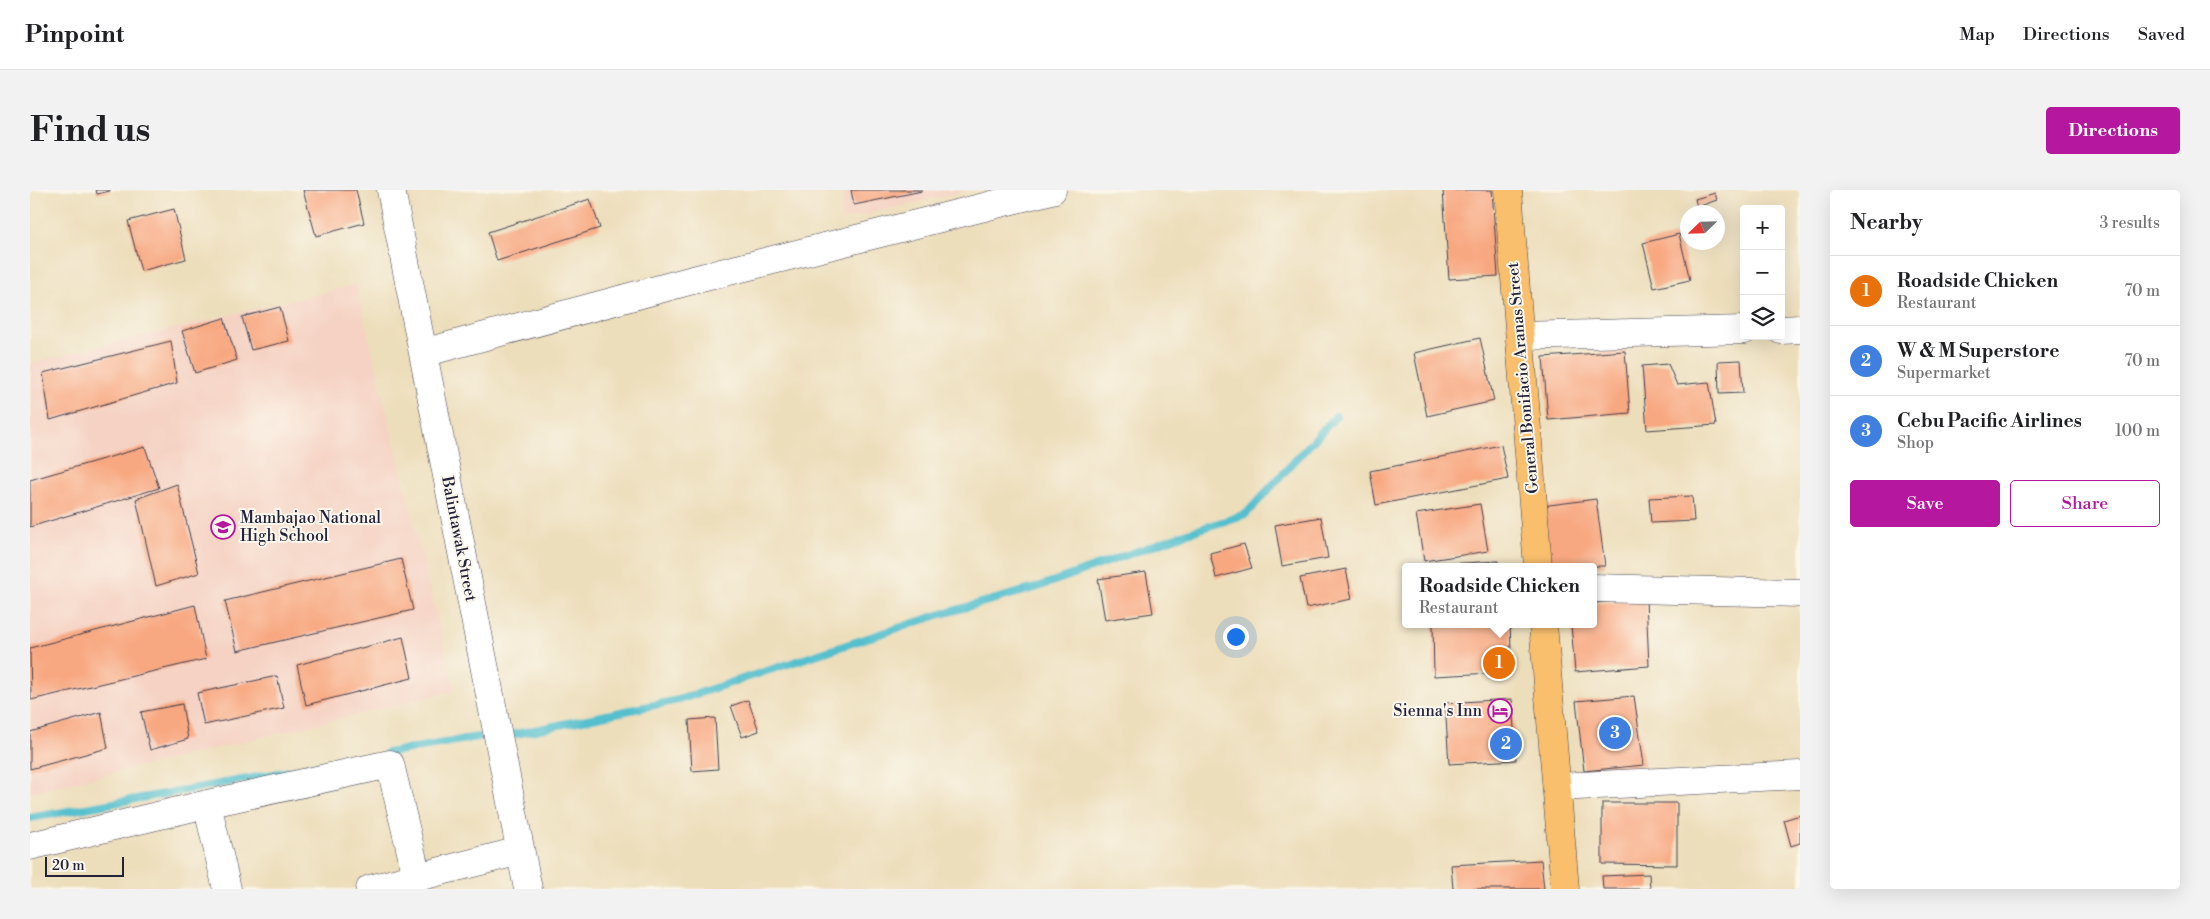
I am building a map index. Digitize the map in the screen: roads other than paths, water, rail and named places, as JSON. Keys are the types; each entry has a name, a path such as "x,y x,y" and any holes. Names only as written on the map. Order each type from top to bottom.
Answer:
{"main road":[{"name":"General Bonifacio Aranas Street","path":"1508,190 1538,563"},
{"path":"1543,628 1565,889"}],"street":[{"name":"Balintawak Street","path":"391,190 528,889"},
{"path":"423,353 689,281 1052,190"},
{"path":"1785,330 1800,329"},
{"path":"1520,336 1740,330"},
{"path":"1597,588 1800,593"},
{"path":"30,846 207,804 390,764 417,877"},
{"path":"1556,788 1800,775"},
{"path":"207,804 227,889"},
{"path":"370,889 520,851"}],"waterway":[{"path":"511,735 678,700 938,615 1035,588 1246,514 1336,416"},
{"path":"387,753 478,737"},
{"path":"30,818 324,765"}],"place":[{"name":"Mambajao National High School","path":"223,527"},
{"name":"Roadside Chicken","path":"1499,663"},
{"name":"Sienna's Inn","path":"1500,711"},
{"name":"Cebu Pacific Airlines","path":"1615,733"},
{"name":"W & M Superstore","path":"1506,744"}]}
